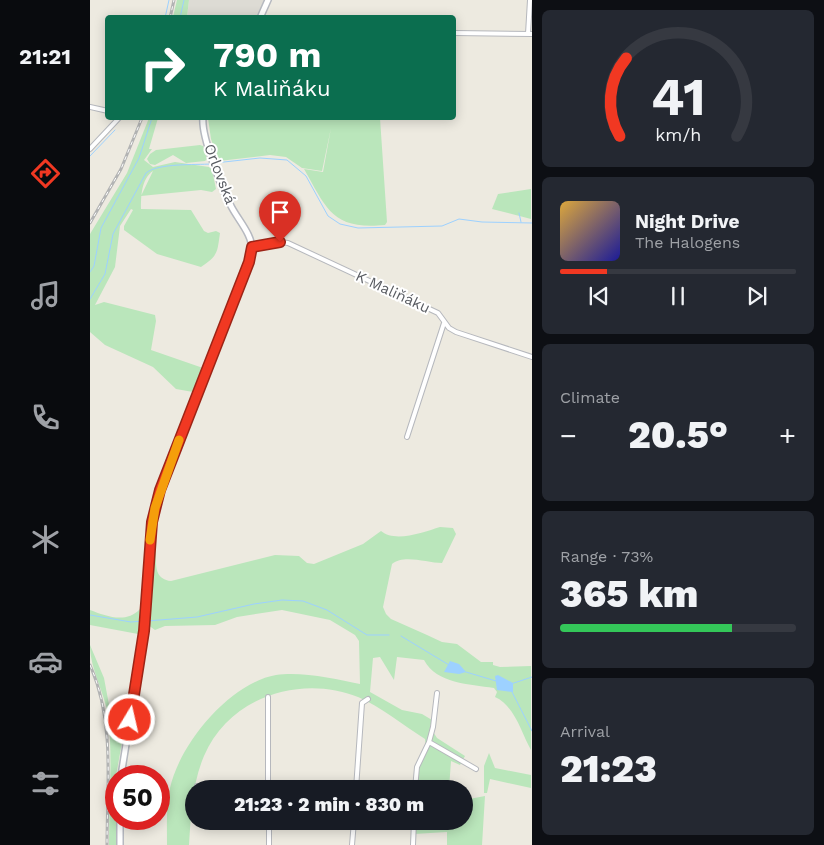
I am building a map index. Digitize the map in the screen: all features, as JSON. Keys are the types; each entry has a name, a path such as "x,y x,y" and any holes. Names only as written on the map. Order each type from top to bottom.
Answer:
{"main road":[{"path":"261,15 268,0"},
{"name":"Orlovská","path":"204,120 205,135 226,196 252,247"},
{"path":"123,765 145,621 151,538 157,499 249,262 252,247"},
{"path":"120,830 120,845"}],"street":[{"path":"456,33 530,34 530,0"},
{"path":"90,107 105,110"},
{"path":"90,149 117,120"},
{"name":"K Maliňáku","path":"252,247 280,242 288,243 438,313 444,323 408,437"},
{"path":"444,323 456,332 532,357"},
{"path":"416,780 417,767 429,742 433,727 437,693"},
{"path":"268,696 268,780"},
{"path":"356,780 362,702 368,699"},
{"path":"429,742 476,769"},
{"path":"269,830 269,845"},
{"path":"352,845 353,830"},
{"path":"413,845 414,830"}],"shaded area":[{"path":"189,0 265,0 257,15 187,15"}],"green space":[{"path":"177,0 189,0 187,15 173,15"},
{"path":"148,120 157,120 149,149 152,149 144,160 153,167 175,162 209,167 212,170 216,189 212,192 201,190 141,196 141,209 191,210 204,231 220,233 216,253 211,260 201,267 157,254 124,230 124,226 133,210 131,209 120,226 115,267 95,305 104,302 155,315 156,321 151,350 203,368 193,392 176,389 153,367 105,345 90,332 90,234 127,173","holes":["153,171 142,195 142,188 149,174"]},
{"path":"208,120 380,120 387,222 385,225 367,226 342,220 333,214 319,195 304,169 323,172 331,128 322,171 302,168 286,157 270,155 219,161 211,139"},
{"path":"203,146 207,159 205,161 186,163 173,155 155,165 150,164 147,159 156,150"},
{"path":"531,189 531,219 492,209 498,194"},
{"path":"440,527 453,528 456,534 442,563 409,559 392,564 383,607 386,614 391,619 442,642 457,644 481,662 493,662 493,665 500,667 531,666 531,750 513,713 502,701 495,697 497,692 494,688 454,682 437,674 424,660 397,657 394,680 380,657 373,658 370,692 402,710 422,714 432,720 430,727 437,738 465,756 460,765 451,761 450,780 417,780 418,769 426,749 425,739 367,701 336,691 313,688 291,690 269,696 249,705 231,719 215,736 204,756 197,780 185,780 185,830 190,830 189,845 167,845 167,830 170,830 170,788 176,771 184,752 196,735 225,702 259,680 276,675 307,675 360,684 359,641 355,635 330,620 282,610 237,617 215,625 165,626 155,630 148,625 154,538 157,570 164,579 171,581 275,555 299,556 307,563 314,564 363,544 381,531 394,536 418,534"},
{"path":"140,609 138,634 90,625 90,610 109,616 122,617 134,614"},
{"path":"90,645 104,678 112,721 124,731 118,765 111,765 108,715"},
{"path":"489,753 495,768 531,775 531,788 490,779 487,793 484,793 484,766"},
{"path":"485,796 482,845 447,845 447,832 414,834 414,830 473,830 473,798"},
{"path":"109,830 116,830 116,845 109,845"}],"water":[{"path":"450,661 459,664 466,672 459,674 444,672"},
{"path":"498,675 513,683 513,692 497,690 495,676"}],"waterway":[{"path":"166,15 169,0"},
{"path":"181,15 184,0"},
{"path":"90,272 94,266 101,228 139,158 151,120"},
{"path":"90,156 115,130"},
{"path":"215,163 260,158 287,160 306,176 328,216 340,224 358,228 442,226 459,219 482,222 532,223"},
{"path":"90,299 105,274 113,234 146,173 168,166 211,164"},
{"path":"519,213 521,222"},
{"path":"147,621 197,617 254,604 282,600 303,601 327,610 367,635 389,635"},
{"path":"90,615 131,622 143,621"},
{"path":"401,636 449,665"},
{"path":"466,672 496,681"},
{"path":"511,684 532,677"},
{"path":"512,692 532,731"}],"railway":[{"path":"171,15 174,0"},
{"path":"90,223 121,169 141,120"},
{"path":"90,665 98,686 106,731 108,754 107,845"}],"slow traffic":[{"path":"150,540 152,522 160,490 179,440"}],"route":[{"path":"130,720 144,631 152,522 160,490 249,262 252,247 280,242"}]}
